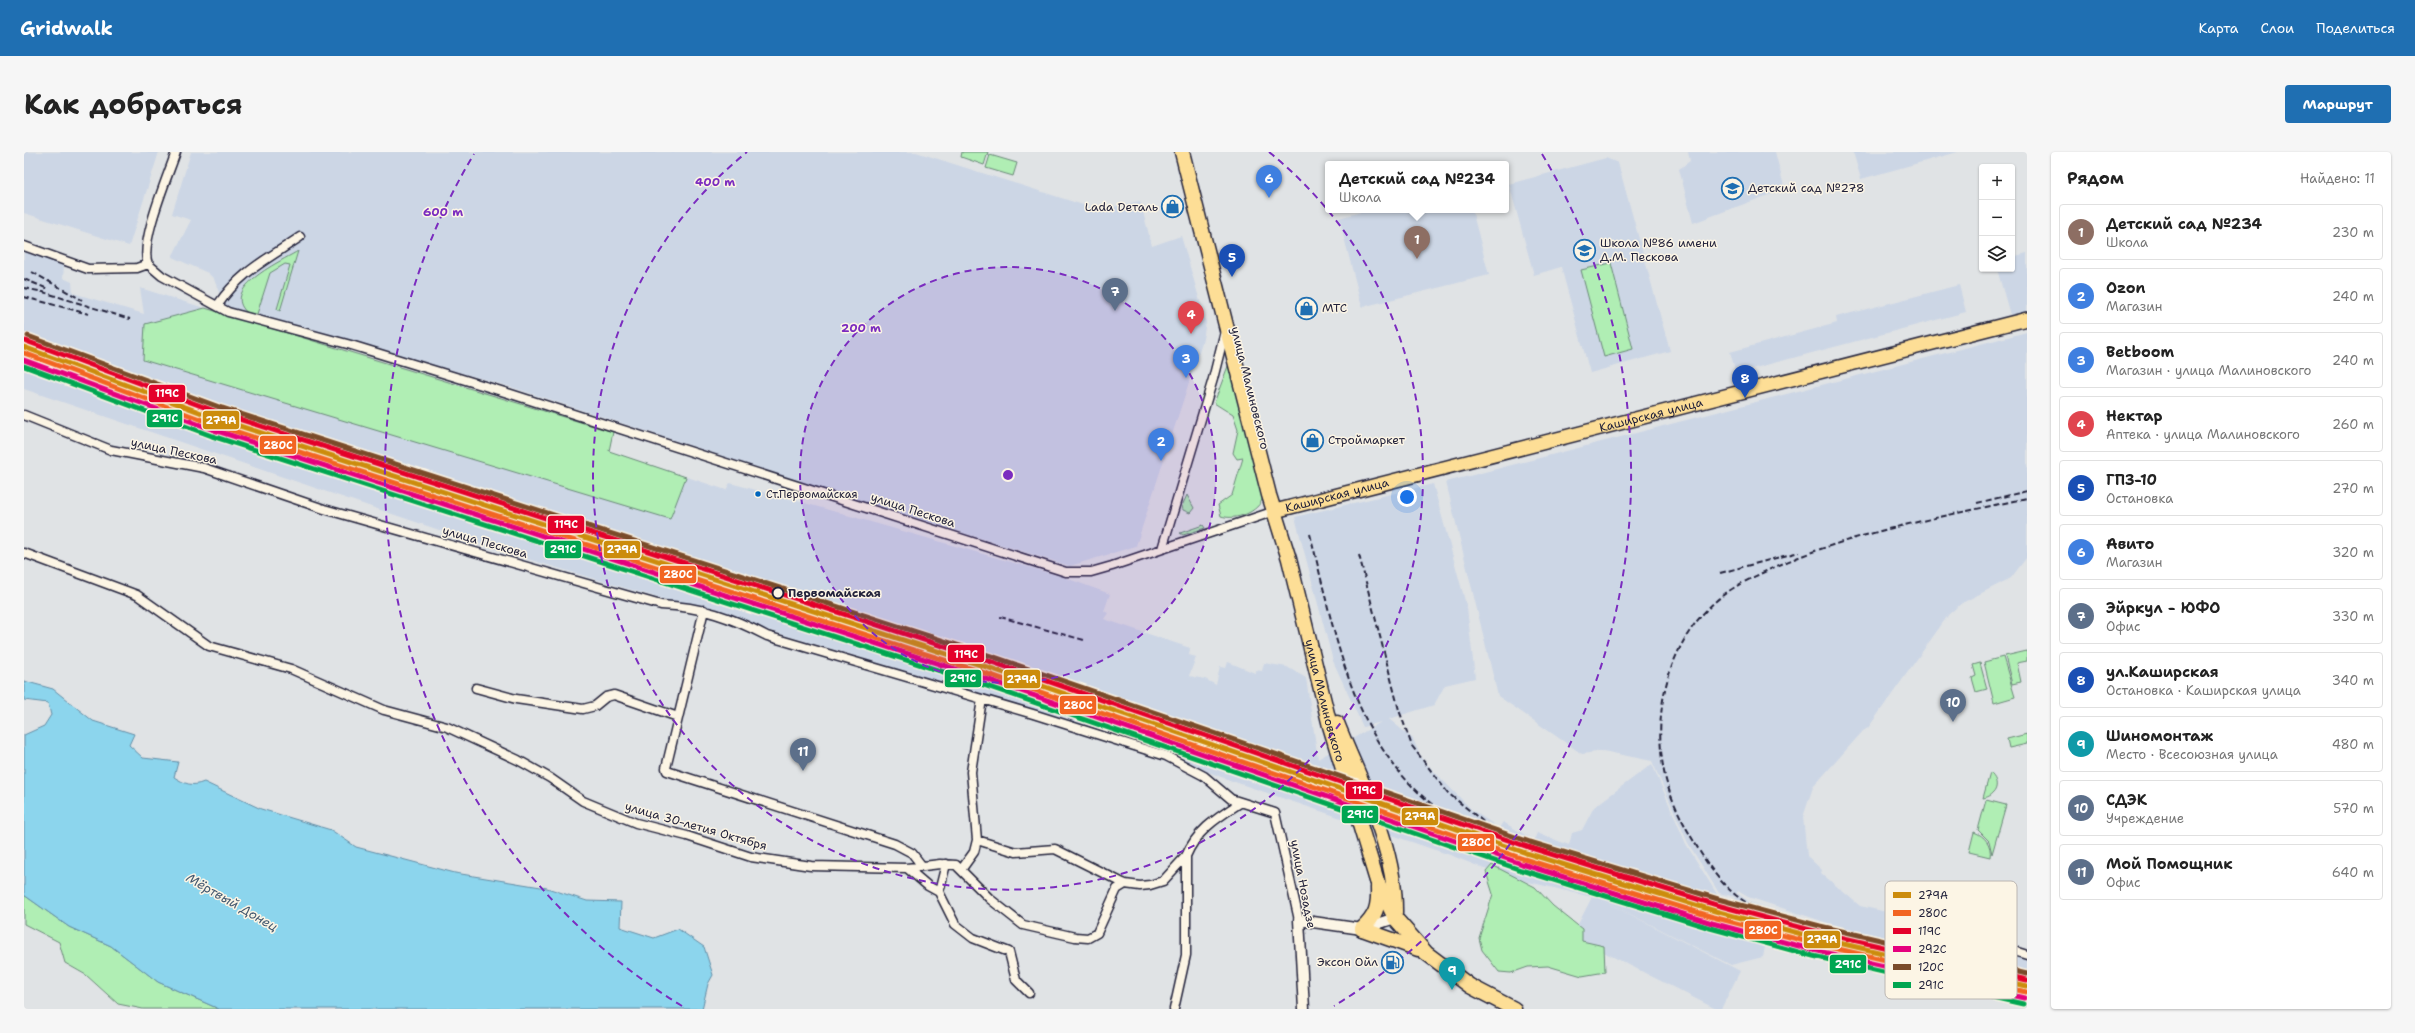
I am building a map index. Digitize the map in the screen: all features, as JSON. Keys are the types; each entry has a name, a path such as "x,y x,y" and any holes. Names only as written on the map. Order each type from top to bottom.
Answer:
{"highway":[{"name":"улица Малиновского","path":"1182,152 1226,325 1279,510 1337,723 1364,786 1386,850 1393,877 1395,918"},
{"name":"улица Малиновского","path":"1190,152 1279,510 1289,559 1330,726 1377,881 1395,918"},
{"path":"1377,881 1378,907 1371,920 1362,929 1405,943 1426,953 1470,986 1514,1009"},
{"path":"1395,918 1426,953"}],"main road":[{"name":"Каширская улица","path":"1279,510 2027,319"}],"street":[{"path":"24,246 88,269 137,268 148,264 145,255 146,240 176,152"},
{"path":"217,306 231,286 248,271 300,237"},
{"name":"улица Пескова","path":"148,264 162,276 228,312 352,345 1066,572 1091,572 1279,510"},
{"path":"1162,549 1213,379 1226,325"},
{"name":"улица Пескова","path":"24,415 111,450 204,468 324,509 661,605 686,606 704,610 731,618 767,636 982,699 1166,756 1186,765 1231,799 1275,813"},
{"name":"улица 30-летия Октября","path":"24,553 137,595 209,646 291,669 384,710 447,727 518,760 550,778 583,801 636,823 687,836 751,857 811,866 907,868 946,864 956,866 990,899 1023,925 1075,937 1088,938 1097,933 1117,888 1125,884"},
{"path":"704,610 666,768 667,771 895,844 912,853 922,866"},
{"path":"476,688 516,699 583,709 595,706 606,697 614,696 678,717"},
{"path":"961,870 974,852 977,840 971,772 982,699"},
{"path":"977,840 1016,852 1054,849 1125,884 1150,885 1163,881 1186,856 1191,845 1204,827 1240,803"},
{"name":"улица Нозадзе","path":"1275,813 1299,920 1304,1009"},
{"path":"1174,1009 1186,955 1186,856"},
{"path":"939,892 946,864"},
{"path":"907,868 928,886 939,892 955,924 973,938 1009,952 1016,980 1029,993"},
{"path":"1299,920 1362,929 1395,918"},
{"path":"2017,952 2027,955"}],"shaded area":[{"path":"24,152 159,152 129,246 24,213"},
{"path":"191,152 916,152 1099,210 1140,201 1152,246 1181,236 1206,322 1203,339 1136,546 1070,566 857,500 511,387 224,306 214,279 208,273 172,257 191,220 172,214"},
{"name":"Детский сад №278","path":"1688,152 1775,152 1784,186 1782,190 1693,223 1679,169 1690,161"},
{"path":"1853,152 1958,152 1861,179"},
{"name":"Школа №86 имени Д.М. Пескова","path":"1606,158 1618,163 1670,351 1590,373 1561,267 1534,275 1509,184"},
{"path":"1357,213 1473,213 1489,275 1362,307 1339,218"},
{"path":"24,252 64,265 63,278 72,282 73,293 144,314 140,288 457,386 609,451 726,490 730,483 801,502 1063,577 1110,594 1104,611 1108,613 1104,619 1190,648 1189,655 1196,657 1189,676 1205,679 1216,685 1220,667 1226,668 1228,662 1255,673 1256,670 1262,671 1264,663 1287,667 1306,678 1318,759 1381,722 1363,727 1333,661 1295,517 1433,484 1467,608 1475,678 1445,685 1434,705 1389,719 1413,739 1422,759 1472,810 1499,828 1503,822 1534,840 1537,833 1569,845 1572,833 1582,830 1594,807 1652,764 1686,844 1718,896 1735,899 1738,894 1749,902 1825,926 1824,933 1843,938 1848,928 1885,937 1885,972 1765,947 1763,957 1731,965 1600,899 1740,971 1721,1009 1716,1009 1572,936 1592,897 1503,876 1450,855 1232,781 1108,734 977,692 507,553 24,389"},
{"path":"2027,253 2027,311 2010,315 1998,272 2015,272 2015,256"},
{"path":"1959,285 1966,312 1736,373 1730,352 1837,323 1836,317"},
{"path":"2027,332 2027,557 2011,578 1962,603 1949,614 1868,728 1863,731 1813,787 1803,817 1807,856 1822,870 1821,873 1860,906 1885,912 1885,937 1825,922 1748,897 1738,891 1735,897 1719,893 1688,843 1652,761 1603,751 1582,754 1498,696 1446,482"},
{"path":"2017,957 2027,959 2027,1008 1984,999 2017,999"}],"green space":[{"path":"962,152 988,152 984,165 961,157"},
{"path":"990,155 1017,163 1013,176 986,168"},
{"path":"298,251 280,311 277,309 290,265 285,264 270,273 257,314 250,315 242,306 241,296 246,287 254,278 266,269"},
{"path":"1611,263 1633,349 1604,357 1581,270"},
{"path":"205,308 613,432 609,451 686,477 670,519 143,360 145,324"},
{"path":"1228,366 1233,370 1263,497 1261,502 1252,511 1233,517 1221,516 1218,505 1232,495 1243,458 1237,459 1233,453 1238,430 1233,415 1214,403"},
{"path":"1187,495 1194,508 1190,513 1183,510 1182,506"},
{"path":"1203,525 1205,528 1183,535 1180,533"},
{"path":"2027,651 2027,661 2017,663 2021,682 2012,684 2005,656"},
{"path":"2003,657 2015,697 1994,703 1984,662"},
{"path":"1980,663 1987,689 1976,692 1972,678 1976,676 1973,665"},
{"path":"2027,734 2027,744 2009,748 2007,739"},
{"path":"1990,773 1996,780 1996,788 1992,795 1983,798"},
{"path":"1986,800 2006,805 1992,854 1989,841 1978,830"},
{"path":"1974,832 1981,836 1989,845 1990,857 1969,852"},
{"path":"1492,865 1535,887 1553,906 1582,929 1582,941 1604,946 1605,972 1582,976 1548,966 1528,967 1511,973 1499,972 1482,950 1479,938 1493,894 1486,872"},
{"path":"24,895 69,927 111,946 158,982 219,1009 143,1009 118,1004 86,975 65,963 59,942 24,924"}],"water":[{"name":"Мёртвый Донец","path":"24,681 53,689 93,721 134,734 129,745 143,758 178,762 174,777 185,783 196,784 204,782 261,809 331,830 356,847 455,873 547,888 587,901 621,902 620,927 654,938 678,929 704,947 713,975 708,984 702,1009 219,1009 158,982 111,946 69,927 24,895 24,735 44,726 51,715 48,703 24,700"}],"railway":[{"path":"32,272 82,300"},
{"path":"24,279 48,289"},
{"path":"24,288 43,292 130,319"},
{"path":"24,297 89,314"},
{"path":"98,375 821,603 953,649 1082,700"},
{"path":"1977,503 2027,491"},
{"path":"1848,935 1779,917 1753,906 1734,894 1728,888 1710,867 1700,852 1676,807 1668,786 1663,766 1661,744 1663,698 1668,676 1676,655 1687,635 1700,617 1716,601 1723,595 1753,577 1777,566 1838,543 1869,534 2027,498"},
{"path":"1310,534 1337,642 1348,677 1362,711 1379,744 1401,773 1427,800 1447,814 1484,834 1551,856 1754,915 1885,949"},
{"path":"1720,573 1799,552"},
{"path":"1359,555 1399,710 1412,746 1448,793 1496,832 1505,836"},
{"path":"1000,617 1084,640"},
{"path":"1093,704 1175,738 1284,776"},
{"path":"2017,980 2027,982"}],"transit line":[{"name":"120С","path":"28,336 222,408 997,658 1530,842 1718,899 1820,926 1885,941"},
{"name":"119С","path":"26,341 220,413 995,663 1528,847 1717,905 1818,932 1885,947"},
{"name":"279А","path":"24,347 218,419 993,669 1526,853 1715,911 1817,938 1885,954"},
{"name":"280С","path":"24,353 216,425 991,675 1524,859 1713,917 1816,944 1885,960"},
{"name":"292С","path":"24,360 214,430 989,680 1522,864 1712,923 1814,950 1885,966"},
{"name":"291С","path":"24,366 212,436 987,686 1521,870 1710,928 1813,956 1885,972"},
{"name":"120С","path":"2017,972 2027,974"},
{"name":"119С","path":"2017,978 2027,980"},
{"name":"279А","path":"2017,984 2027,986"},
{"name":"280С","path":"2017,990 2026,992"},
{"name":"292С","path":"2017,996 2024,998"},
{"name":"291С","path":"2001,999 2023,1004"}],"place":[{"name":"Детский сад №278","path":"1733,188"},
{"name":"Авито","path":"1269,198"},
{"name":"Lada Dеталь","path":"1173,207"},
{"name":"Школа №86 имени Д.М. Пескова","path":"1584,250"},
{"name":"Детский сад №234","path":"1417,259"},
{"name":"ГПЗ-10","path":"1232,277"},
{"name":"МТС","path":"1307,308"},
{"name":"Эйркул - ЮФО","path":"1115,311"},
{"name":"Нектар","path":"1191,334"},
{"name":"Betboom","path":"1186,378"},
{"name":"ул.Каширская","path":"1745,398"},
{"name":"Строймаркет","path":"1313,440"},
{"name":"Ozon","path":"1161,461"},
{"name":"Ст.Первомайская","path":"758,494"},
{"name":"Первомайская","path":"778,593"},
{"name":"СДЭК","path":"1953,722"},
{"name":"Мой Помощник","path":"803,771"},
{"name":"Эксон Ойл","path":"1393,962"},
{"name":"Шиномонтаж","path":"1452,990"}]}
